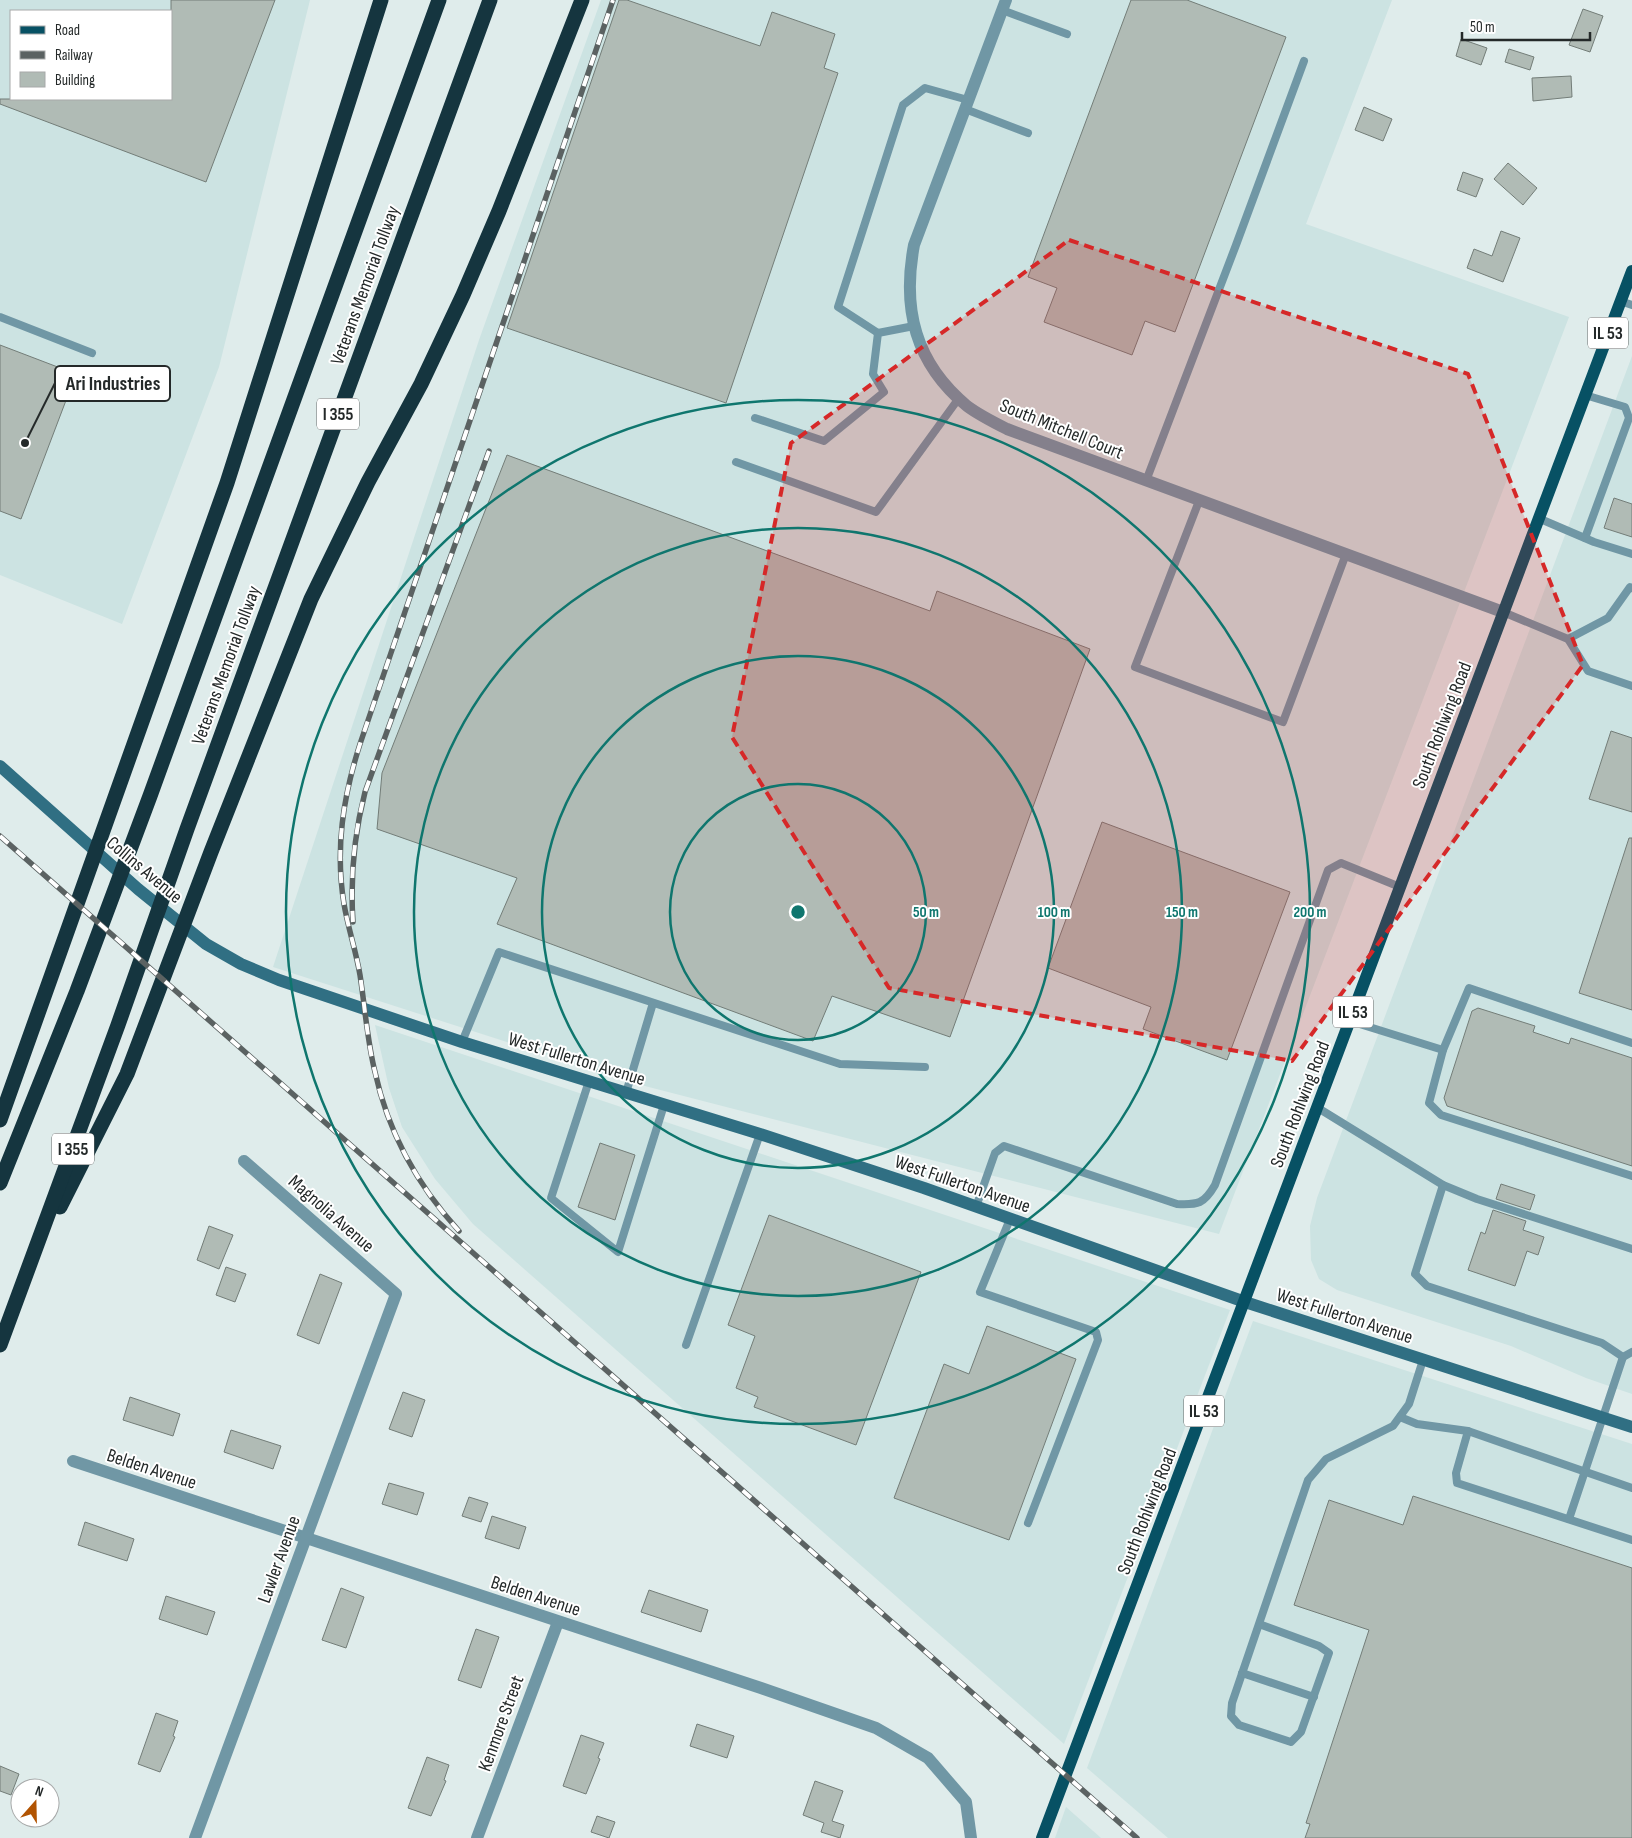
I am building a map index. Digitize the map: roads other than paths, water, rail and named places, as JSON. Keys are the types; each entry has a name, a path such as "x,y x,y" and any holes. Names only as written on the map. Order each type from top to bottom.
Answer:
{"highway":[{"path":"0,1120 227,483 381,0"},
{"name":"Veterans Memorial Tollway","path":"0,1183 77,991 150,796 439,0"},
{"name":"Veterans Memorial Tollway","path":"0,1345 490,0"},
{"path":"27,1273 127,1074 211,852 312,599 364,490 421,384 463,295 582,0"}],"main road":[{"name":"South Rohlwing Road","path":"1044,1832 1318,1108 1538,518 1585,395 1626,303 1632,270"}],"street":[{"name":"South Mitchell Court","path":"1004,5 914,245 910,265 909,285 914,326 921,350 942,381 968,407 1007,429 1503,612"},
{"name":"Collins Avenue","path":"0,766 138,889 206,944 241,964 279,980"},
{"name":"West Fullerton Avenue","path":"279,980 462,1042 760,1134 924,1188 1245,1302 1632,1427"},
{"name":"Magnolia Avenue","path":"244,1161 396,1294"},
{"name":"Lawler Avenue","path":"195,1838 396,1294"},
{"name":"Belden Avenue","path":"72,1461 876,1728 928,1758 966,1802 971,1838"},
{"name":"Kenmore Street","path":"478,1838 558,1622"}],"lane":[{"path":"1004,5 1067,34"},
{"path":"1146,481 1304,61"},
{"path":"914,326 878,332 838,308 903,105 925,88 966,104 1028,133"},
{"path":"0,317 92,353"},
{"path":"755,418 824,440 884,392 873,374 878,332"},
{"path":"1585,395 1625,407 1630,418 1585,538"},
{"path":"736,462 876,512 959,398"},
{"path":"1199,501 1135,667 1283,722 1346,554"},
{"path":"1538,518 1585,538 1632,554"},
{"path":"1568,639 1608,618 1630,587 1632,588"},
{"path":"1503,612 1568,639 1588,671 1632,686"},
{"path":"976,1207 996,1153 1004,1146 1177,1204 1195,1204 1207,1198 1215,1185 1328,870 1341,863 1400,887"},
{"path":"462,1042 499,952 840,1064 924,1067"},
{"path":"1632,1043 1469,988 1444,1050 1430,1103 1441,1115 1632,1176"},
{"path":"626,1093 653,1003"},
{"path":"1350,1021 1444,1050"},
{"path":"589,1082 551,1198 618,1252 664,1105"},
{"path":"1318,1108 1444,1185 1477,1199 1632,1249"},
{"path":"686,1345 760,1134"},
{"path":"1444,1185 1415,1274 1427,1286 1602,1344 1623,1357"},
{"path":"1010,1219 980,1292 1096,1332 1098,1340 1028,1523"},
{"path":"1569,1519 1623,1357 1632,1352"},
{"path":"1259,1624 1319,1646 1329,1653 1301,1732 1291,1742 1239,1725 1231,1716 1232,1703 1308,1480 1326,1459 1394,1426 1409,1404 1424,1360"},
{"path":"1400,1417 1417,1424 1468,1431 1632,1488"},
{"path":"1468,1431 1456,1473 1457,1483 1632,1540"},
{"path":"1242,1673 1314,1696"}],"railway":[{"path":"459,1231 430,1196 406,1157 396,1137 381,1094 370,1048 362,987 341,884 342,823 349,784 360,744 613,0"},
{"path":"353,922 354,856 365,792 489,451"},
{"path":"0,836 1137,1838"}],"place":[{"name":"Ari Industries","path":"25,443"}]}
